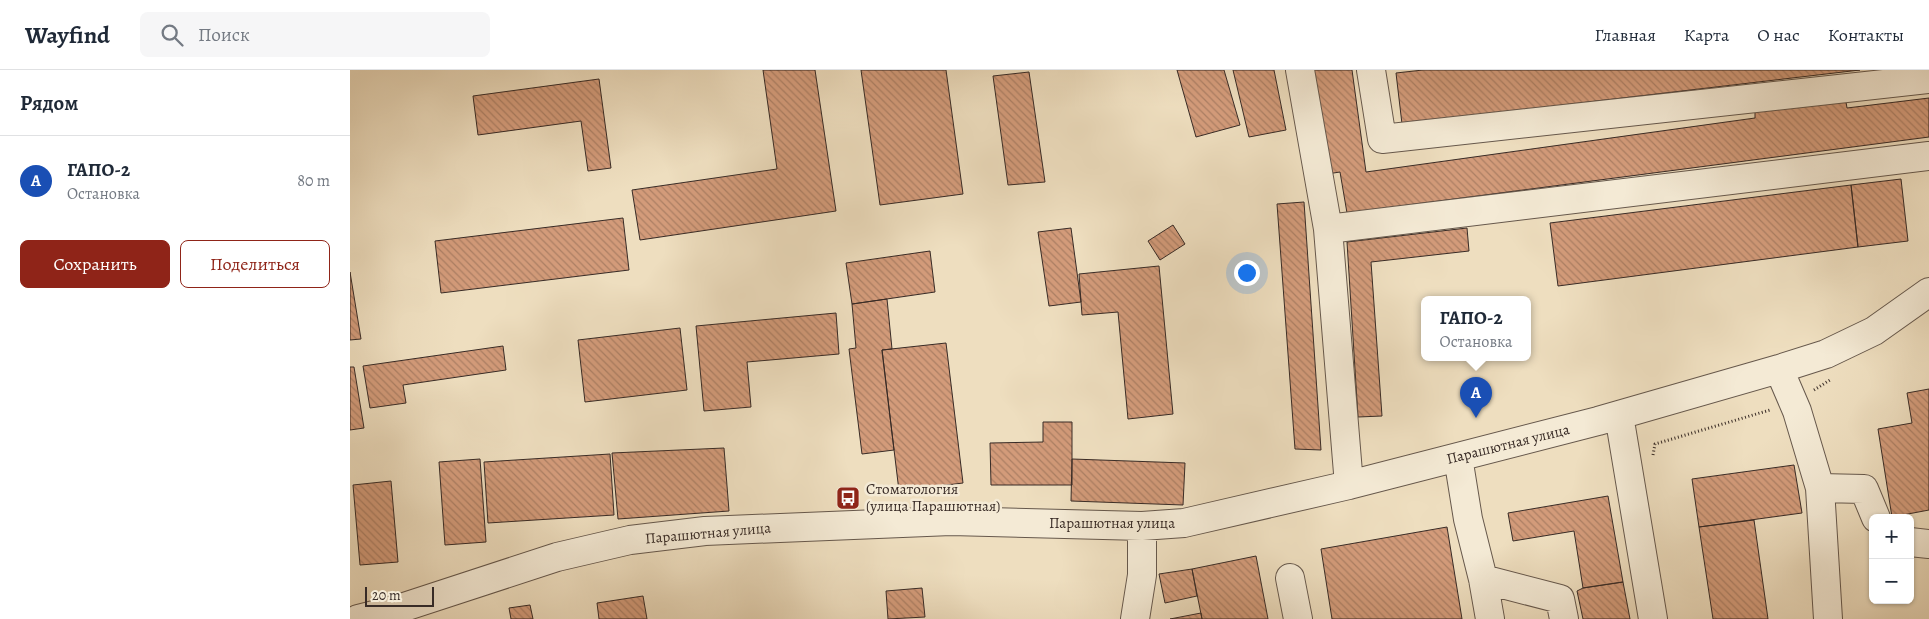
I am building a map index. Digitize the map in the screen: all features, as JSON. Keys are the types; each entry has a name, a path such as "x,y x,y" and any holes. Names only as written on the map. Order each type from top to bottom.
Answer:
{"street":[{"path":"1300,70 1328,229 1349,485"},
{"path":"1371,70 1382,139 1929,79"},
{"path":"1328,229 1929,156"},
{"name":"Парашютная улица","path":"358,619 401,608 557,557 630,540 705,531 951,521 1142,526 1184,523 1349,485 1458,457 1619,415 1778,369 1826,354 1874,331 1929,292"},
{"path":"1778,369 1793,403 1820,488 1828,619"},
{"path":"1619,415 1653,619"},
{"path":"1458,457 1468,518 1483,579 1490,619"},
{"path":"1820,488 1864,488 1874,514"},
{"path":"1135,619 1142,576 1142,526"},
{"path":"1914,542 1929,544"},
{"path":"1290,578 1298,619"},
{"path":"1483,579 1560,599 1564,619"}],"path":[{"path":"1654,463 1655,444 1793,403 1833,378"}],"building":[{"path":"763,70 815,70 836,211 640,240 632,190 777,169"},
{"path":"861,70 946,70 963,194 880,205"},
{"path":"1177,70 1224,70 1240,125 1196,137"},
{"path":"1233,70 1274,70 1286,130 1249,137"},
{"path":"1311,70 1352,70 1366,172 1755,118 1755,111 1846,102 1847,108 1929,98 1929,137 1347,213 1340,172 1327,174"},
{"path":"1423,70 1860,70 1402,124 1396,73"},
{"path":"1029,72 1045,182 1008,185 993,76"},
{"path":"599,79 611,168 588,171 581,121 478,135 473,96"},
{"path":"1901,179 1908,241 1858,247 1851,185"},
{"path":"1851,185 1858,247 1558,286 1550,223"},
{"path":"1304,202 1321,450 1295,449 1277,204"},
{"path":"623,218 629,270 441,293 435,241"},
{"path":"1173,225 1185,244 1160,260 1148,241"},
{"path":"1071,228 1081,302 1049,306 1038,232"},
{"path":"1467,228 1469,251 1371,262 1382,416 1358,417 1347,242"},
{"path":"930,251 935,292 852,304 846,263"},
{"path":"1159,266 1173,414 1128,419 1118,312 1082,315 1079,274"},
{"path":"350,272 361,339 350,340"},
{"path":"887,299 892,349 882,350 894,450 862,454 849,349 856,348 852,304"},
{"path":"836,313 839,354 747,362 751,407 704,411 696,326"},
{"path":"680,328 687,390 585,402 578,340"},
{"path":"946,343 963,483 899,491 882,350"},
{"path":"503,346 506,370 403,385 406,403 370,408 363,366"},
{"path":"350,367 354,367 364,428 350,430"},
{"path":"1929,389 1929,510 1908,514 1892,514 1878,429 1912,423 1907,393"},
{"path":"1043,422 1072,422 1072,485 991,485 990,443 1043,442"},
{"path":"724,448 729,511 618,519 612,453"},
{"path":"610,454 614,515 488,523 484,462"},
{"path":"480,459 486,542 445,545 439,462"},
{"path":"1072,459 1185,463 1183,505 1071,501"},
{"path":"1794,465 1802,513 1699,527 1692,479"},
{"path":"391,481 398,562 360,565 353,485"},
{"path":"1608,496 1623,582 1583,588 1574,531 1513,541 1508,513"},
{"path":"1754,520 1768,619 1713,619 1699,527"},
{"path":"1447,527 1462,619 1332,619 1321,549"},
{"path":"1256,556 1268,619 1202,619 1192,569"},
{"path":"1192,569 1197,596 1165,603 1159,574"},
{"path":"1623,582 1630,619 1583,619 1577,591 1583,588"},
{"path":"922,588 925,617 888,619 886,591"},
{"path":"643,596 647,619 599,619 597,603"},
{"path":"530,605 533,619 511,619 509,608"},
{"path":"1201,613 1202,619 1170,619"}],"place":[{"name":"ГАПО-2","path":"1476,418"},
{"name":"Стоматология (улица Парашютная)","path":"848,498"}]}
